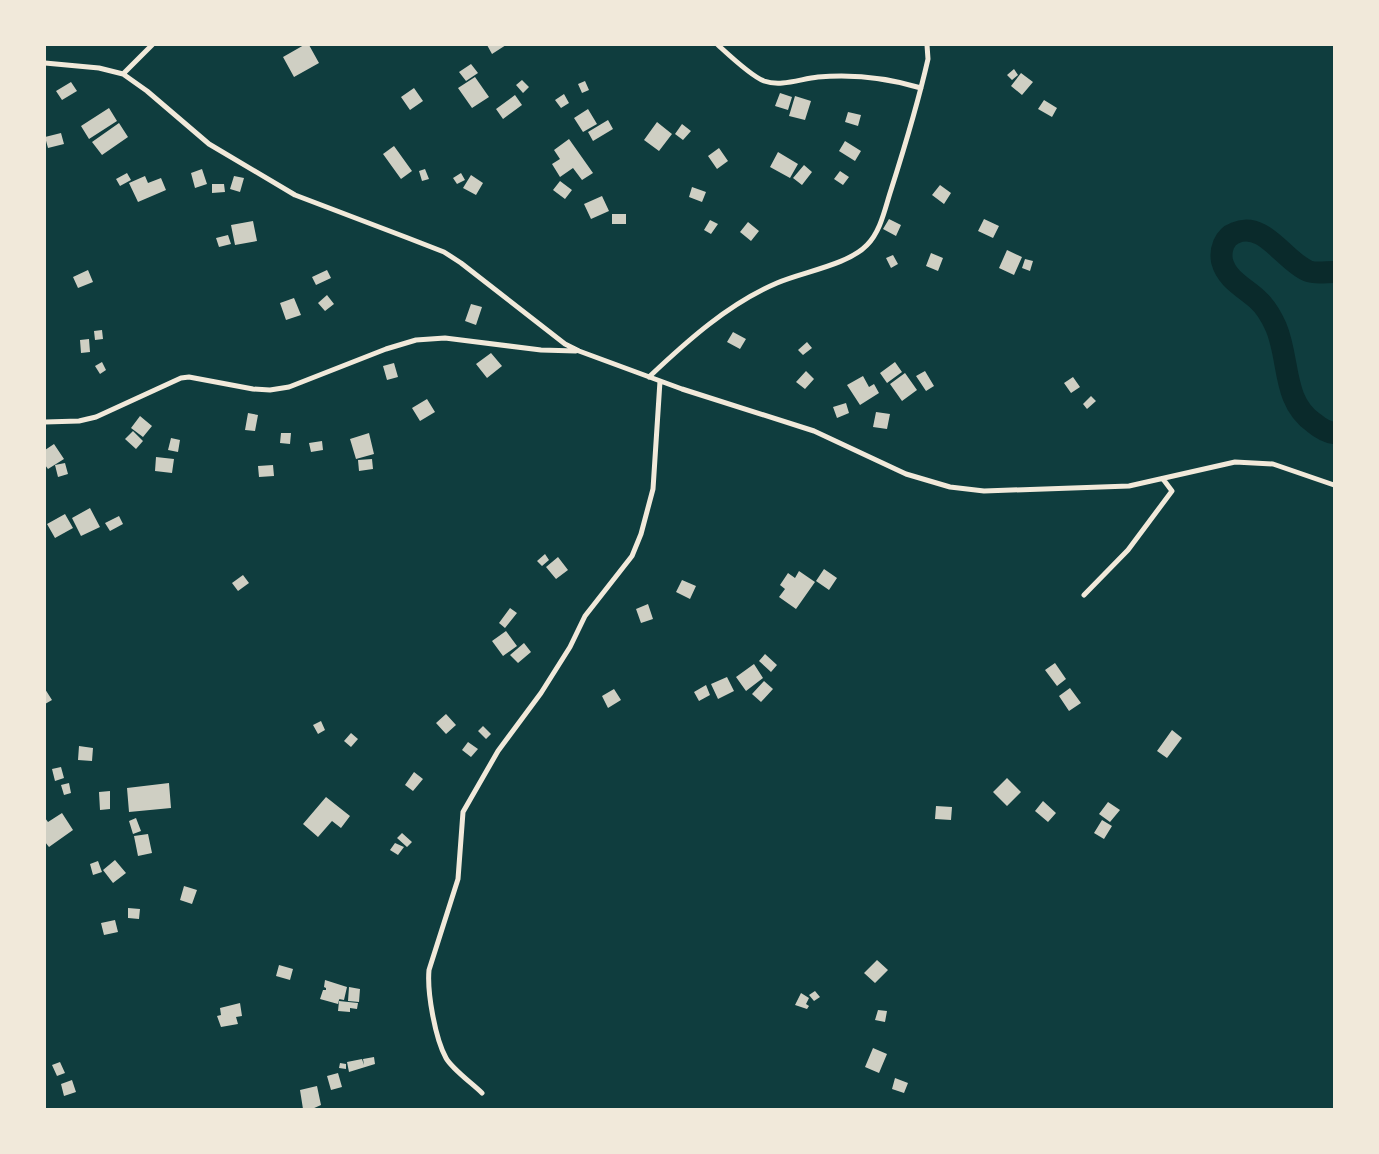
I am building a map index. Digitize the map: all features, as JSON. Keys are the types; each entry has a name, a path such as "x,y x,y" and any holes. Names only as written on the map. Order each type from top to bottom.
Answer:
{"street":[{"path":"123,74 152,45"},
{"path":"718,45 763,81 779,84 818,77 853,76 902,82 921,88"},
{"path":"649,377 686,342 732,309 776,283 844,259 868,245 882,218 921,88 928,58 928,45"},
{"path":"45,63 99,68 123,74 147,91 209,144 295,195 444,252 484,280 565,344 578,351 660,381 814,431 906,474 950,487 984,491 1129,486 1235,462 1273,464 1334,485"},
{"path":"45,422 80,421 96,417 181,378 189,377 253,389 270,390 289,387 358,359 416,340 445,338 541,350 578,351"},
{"path":"482,1093 446,1058 431,1010 427,985 429,970 458,879 463,812 498,750 542,692 570,647 585,616 632,556 641,534 653,489 660,381"},
{"path":"1084,595 1128,550 1172,491 1163,479"}],"building":[{"path":"304,45 309,45 319,63 294,77 283,57"},
{"path":"487,45 506,45 492,54"},
{"path":"471,64 478,73 466,81 459,72"},
{"path":"1014,69 1018,75 1012,80 1007,75"},
{"path":"1021,73 1033,82 1022,95 1011,86"},
{"path":"475,77 489,97 472,108 458,88"},
{"path":"522,80 529,87 523,93 516,85"},
{"path":"585,81 589,90 582,93 578,84"},
{"path":"71,82 77,91 62,100 56,91"},
{"path":"414,88 423,101 410,110 401,97"},
{"path":"780,93 792,97 788,110 775,106"},
{"path":"564,94 569,103 561,108 555,100"},
{"path":"515,95 522,105 503,119 496,109"},
{"path":"795,96 811,101 805,120 789,116"},
{"path":"1044,100 1057,108 1052,117 1038,109"},
{"path":"109,108 117,121 89,139 81,126"},
{"path":"588,109 597,124 583,132 574,118"},
{"path":"848,112 861,115 858,126 845,122"},
{"path":"608,120 613,129 593,141 588,132"},
{"path":"657,122 672,134 659,151 644,140"},
{"path":"119,123 128,137 102,155 92,142"},
{"path":"682,124 691,131 683,140 675,134"},
{"path":"61,133 64,144 48,148 45,137"},
{"path":"569,139 593,173 582,180 573,168 560,177 552,164 560,159 554,150"},
{"path":"845,141 861,151 855,161 839,151"},
{"path":"394,146 412,171 401,179 383,154"},
{"path":"719,148 728,161 717,169 708,156"},
{"path":"778,152 798,164 790,178 770,167"},
{"path":"804,165 812,172 802,185 793,178"},
{"path":"202,169 207,184 195,188 191,173"},
{"path":"425,169 429,179 422,181 419,171"},
{"path":"840,171 849,177 843,185 834,179"},
{"path":"127,173 131,180 120,186 116,179"},
{"path":"461,173 465,180 457,184 453,178"},
{"path":"471,175 483,183 476,195 463,188"},
{"path":"145,176 148,183 161,178 166,190 138,202 129,183"},
{"path":"234,176 244,178 240,192 230,189"},
{"path":"560,181 572,190 565,199 553,190"},
{"path":"212,184 224,184 225,192 212,193"},
{"path":"940,185 951,193 944,204 932,195"},
{"path":"692,187 706,192 702,202 689,197"},
{"path":"602,196 609,211 591,219 584,204"},
{"path":"612,214 626,214 626,224 612,224"},
{"path":"889,219 901,225 896,236 883,229"},
{"path":"984,219 999,226 993,238 978,231"},
{"path":"710,220 718,224 711,234 704,230"},
{"path":"253,221 257,241 235,245 231,225"},
{"path":"748,222 759,231 751,241 740,232"},
{"path":"228,235 231,244 219,247 216,238"},
{"path":"1007,250 1022,257 1014,275 999,268"},
{"path":"931,253 943,258 938,271 926,266"},
{"path":"893,255 898,264 891,268 886,258"},
{"path":"1025,259 1033,261 1030,271 1022,268"},
{"path":"88,270 93,282 78,288 73,277"},
{"path":"327,270 331,278 316,285 312,277"},
{"path":"327,295 334,304 325,311 318,303"},
{"path":"294,298 301,315 286,320 280,303"},
{"path":"471,304 482,307 476,325 465,321"},
{"path":"102,330 103,339 95,340 94,331"},
{"path":"733,332 746,339 740,349 727,342"},
{"path":"89,339 90,352 81,353 80,340"},
{"path":"807,342 812,348 803,355 798,350"},
{"path":"491,353 502,366 487,378 476,364"},
{"path":"102,362 106,370 100,374 95,366"},
{"path":"895,362 902,372 887,383 880,373"},
{"path":"394,363 398,377 387,380 383,366"},
{"path":"806,371 814,379 805,389 796,382"},
{"path":"925,371 934,386 926,391 916,376"},
{"path":"905,373 917,390 902,401 890,384"},
{"path":"863,376 869,387 874,384 879,393 860,405 847,385"},
{"path":"1073,377 1080,387 1071,393 1064,383"},
{"path":"1091,396 1096,401 1087,409 1083,404"},
{"path":"427,399 435,412 420,421 412,408"},
{"path":"846,403 849,413 837,418 833,407"},
{"path":"876,412 890,414 887,429 873,427"},
{"path":"248,413 258,415 255,431 245,430"},
{"path":"140,416 152,426 143,437 131,428"},
{"path":"133,431 143,441 136,449 125,439"},
{"path":"281,433 291,433 290,444 280,443"},
{"path":"369,433 374,454 356,459 350,439"},
{"path":"171,438 180,440 178,452 168,450"},
{"path":"322,441 323,450 311,452 309,443"},
{"path":"54,444 64,459 48,469 45,465 45,450"},
{"path":"156,457 174,459 172,473 155,471"},
{"path":"372,459 373,469 359,471 358,460"},
{"path":"65,463 68,474 58,477 55,465"},
{"path":"273,465 274,476 259,477 258,466"},
{"path":"90,508 100,527 81,536 72,518"},
{"path":"65,514 73,528 55,538 47,524"},
{"path":"119,516 123,524 110,531 105,523"},
{"path":"545,554 549,560 542,566 537,561"},
{"path":"558,557 568,570 556,579 546,567"},
{"path":"824,569 837,578 829,590 816,581"},
{"path":"799,571 815,582 796,609 779,597 785,589 780,585 788,573 795,578"},
{"path":"243,575 249,583 238,591 232,583"},
{"path":"682,580 696,586 690,599 676,592"},
{"path":"648,604 653,619 641,623 636,609"},
{"path":"510,608 517,613 505,628 499,623"},
{"path":"506,631 517,646 503,656 492,641"},
{"path":"524,643 531,652 518,663 510,655"},
{"path":"765,654 777,665 771,672 759,661"},
{"path":"1055,663 1066,679 1057,686 1045,670"},
{"path":"754,664 763,678 746,691 736,677"},
{"path":"727,677 734,691 718,699 711,684"},
{"path":"764,681 773,689 761,702 752,694"},
{"path":"706,685 710,695 699,701 694,692"},
{"path":"1070,688 1081,703 1069,711 1059,696"},
{"path":"45,689 52,700 45,704"},
{"path":"614,689 621,700 608,708 602,696"},
{"path":"446,714 456,725 446,734 436,723"},
{"path":"321,721 325,730 318,734 313,725"},
{"path":"483,726 491,734 486,739 478,731"},
{"path":"1172,730 1182,738 1167,758 1157,751"},
{"path":"351,733 358,739 351,747 344,741"},
{"path":"468,742 478,749 471,757 462,750"},
{"path":"79,746 93,748 92,761 78,760"},
{"path":"61,767 64,778 55,781 52,769"},
{"path":"414,772 423,779 413,791 405,785"},
{"path":"1007,778 1021,792 1007,806 993,792"},
{"path":"69,783 71,793 64,795 61,785"},
{"path":"169,783 171,808 129,812 127,788"},
{"path":"110,791 110,809 100,810 99,792"},
{"path":"326,797 350,816 341,828 332,821 318,837 303,824"},
{"path":"1043,801 1056,813 1048,822 1035,811"},
{"path":"1108,802 1120,810 1110,822 1099,814"},
{"path":"936,806 952,807 951,820 935,819"},
{"path":"62,813 73,830 49,847 45,842 45,818 48,822"},
{"path":"136,818 141,831 133,834 129,821"},
{"path":"1102,820 1112,826 1104,839 1094,833"},
{"path":"402,833 412,842 407,847 397,838"},
{"path":"148,834 152,853 138,856 134,836"},
{"path":"395,843 404,847 398,855 390,850"},
{"path":"115,860 126,873 113,883 103,870"},
{"path":"98,861 102,872 93,875 90,864"},
{"path":"184,886 197,890 192,904 180,900"},
{"path":"128,908 140,909 139,919 128,918"},
{"path":"115,920 118,932 104,935 101,923"},
{"path":"877,960 888,970 875,983 864,973"},
{"path":"279,965 293,969 290,980 276,976"},
{"path":"325,980 347,987 344,1000 339,999 338,1004 320,999 323,990 326,990 324,987"},
{"path":"349,987 360,989 359,1002 348,1001"},
{"path":"815,991 820,997 814,1001 809,995"},
{"path":"801,993 809,998 806,1004 809,1006 807,1009 795,1005"},
{"path":"339,1001 358,1003 357,1009 350,1008 350,1012 338,1011"},
{"path":"240,1003 242,1016 236,1017 238,1024 221,1027 217,1016 221,1015 220,1008"},
{"path":"878,1010 887,1011 885,1022 875,1020"},
{"path":"873,1048 887,1054 879,1073 865,1067"},
{"path":"374,1057 375,1064 349,1072 347,1062 362,1059 364,1065 363,1059"},
{"path":"60,1062 65,1073 57,1076 52,1065"},
{"path":"340,1063 346,1064 346,1069 339,1068"},
{"path":"338,1073 342,1087 331,1090 327,1076"},
{"path":"895,1078 908,1083 904,1093 892,1089"},
{"path":"72,1080 76,1092 64,1096 61,1084"},
{"path":"317,1086 321,1105 312,1109 303,1109 300,1090"}],"waterway":[{"path":"1334,272 1317,273 1308,271 1299,266 1265,237 1255,232 1245,230 1235,233 1228,238 1222,248 1224,268 1236,283 1260,302 1274,324 1280,340 1288,379 1297,403 1304,414 1316,425 1334,433"}]}
